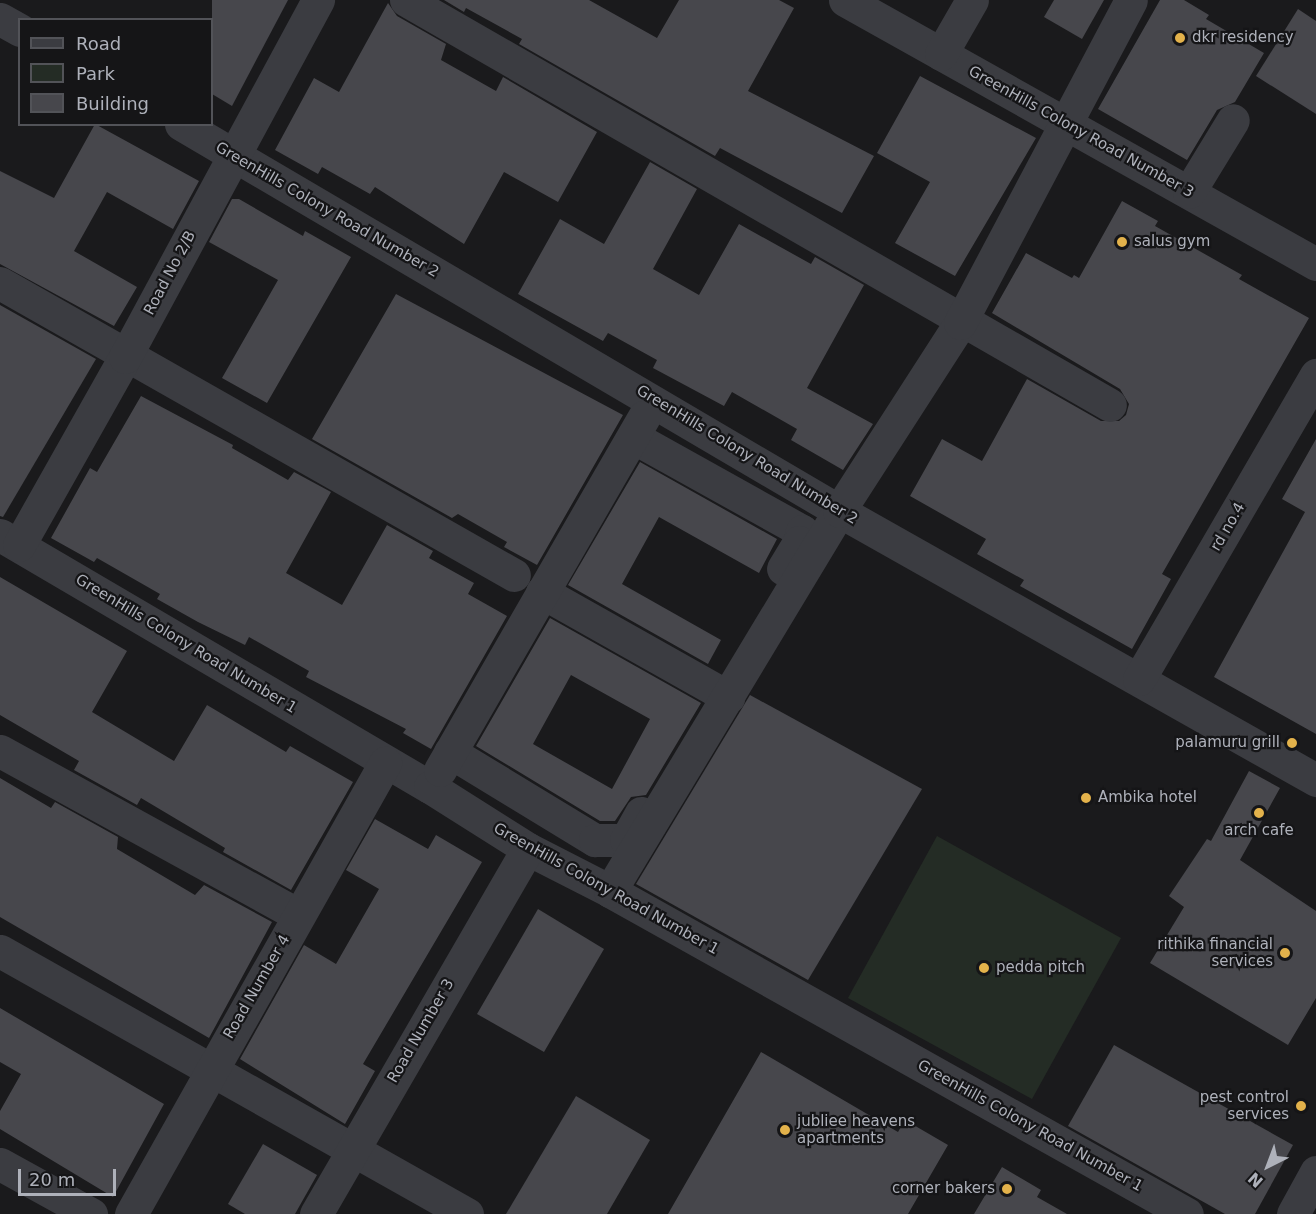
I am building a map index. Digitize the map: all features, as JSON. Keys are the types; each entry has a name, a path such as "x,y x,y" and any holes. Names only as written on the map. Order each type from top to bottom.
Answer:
{"street":[{"name":"Road No 2/B","path":"10,540 125,357 318,0"},
{"path":"405,0 960,323 1110,405"},
{"name":"GreenHills Colony Road Number 3","path":"845,0 1316,264"},
{"path":"940,54 972,0"},
{"path":"450,752 595,840 626,840 719,692 960,323 1063,123 1131,0"},
{"path":"0,19 18,29"},
{"path":"1189,192 1233,120"},
{"name":"GreenHills Colony Road Number 2","path":"184,126 654,399 839,511 1316,780"},
{"path":"0,283 125,357 514,575"},
{"name":"rd no.4","path":"1140,679 1316,375"},
{"path":"430,787 654,399"},
{"path":"610,891 799,542 802,531 633,437"},
{"name":"GreenHills Colony Road Number 1","path":"10,540 385,763 430,787 528,849 610,891 1187,1214"},
{"path":"542,592 719,692"},
{"path":"0,751 298,915"},
{"name":"Road Number 4","path":"131,1214 209,1071 385,763"},
{"name":"Road Number 3","path":"316,1214 528,849"},
{"path":"0,951 209,1071 467,1214"},
{"path":"0,1164 91,1214"},
{"path":"1293,1214 1316,1172"}],"green space":[{"name":"pedda pitch","path":"937,836 1121,938 1032,1099 848,998"}],"building":[{"path":"212,0 288,0 232,106 213,95"},
{"path":"444,0 589,0 657,38 679,0 779,0 794,8 748,91 874,156 842,213 720,148 715,156 519,44 522,39 466,8 464,12"},
{"path":"1054,0 1104,0 1082,39 1044,17"},
{"path":"1160,0 1184,0 1209,15 1206,19 1264,53 1235,102 1217,110 1187,160 1098,109"},
{"path":"388,3 397,16 446,44 441,60 496,91 503,77 597,132 558,202 504,172 464,244 375,187 370,194 322,167 318,174 275,150 314,78 339,92"},
{"path":"1298,9 1316,21 1316,114 1256,76"},
{"path":"920,76 1036,138 955,276 895,243 930,182 877,153"},
{"path":"94,126 99,126 199,181 173,229 107,192 74,251 137,287 114,326 0,264 0,171 54,198"},
{"path":"650,162 697,189 653,269 699,295 739,224 811,264 815,257 864,285 807,388 873,424 843,470 791,440 797,429 732,392 724,406 653,368 657,360 608,333 603,341 518,294 560,219 604,244"},
{"path":"232,199 239,199 303,236 305,231 351,257 267,403 222,378 278,280 209,242"},
{"path":"1122,201 1158,221 1155,226 1242,275 1239,279 1309,318 1162,574 1171,579 1132,649 1020,586 1024,580 977,554 986,539 910,496 942,439 982,461 1027,379 1101,421 1119,421 1126,415 1129,404 1120,389 992,313 1026,253 1072,278 1074,275 1079,278"},
{"path":"396,294 623,415 537,565 504,547 507,542 458,514 452,518 312,439"},
{"path":"0,305 96,359 3,517 0,516"},
{"path":"141,396 233,445 232,448 288,480 294,472 331,492 286,573 342,605 387,525 433,551 429,558 474,583 468,594 507,616 431,749 403,733 406,729 306,677 309,671 249,637 245,645 198,622 157,599 160,594 97,558 94,562 51,538 90,468 97,472"},
{"path":"1316,439 1316,734 1214,677 1305,512 1282,499"},
{"path":"640,462 777,539 759,573 659,517 622,584 721,640 708,664 568,585"},
{"path":"0,577 127,651 92,712 174,761 207,705 286,752 290,746 353,782 291,890 223,852 225,848 141,798 137,805 74,770 79,761 0,715"},
{"path":"550,618 701,703 646,795 631,797 615,821 600,821 476,746","holes":["571,675 650,719 612,789 533,744"]},
{"path":"750,695 922,789 808,980 636,884"},
{"path":"1249,771 1280,788 1240,860 1316,911 1316,998 1288,1045 1150,963 1184,907 1169,896 1207,839 1211,841"},
{"path":"0,778 51,808 55,802 118,837 117,849 195,895 204,885 272,922 209,1038 0,917"},
{"path":"375,819 428,849 436,835 482,862 363,1064 375,1071 345,1124 240,1059 304,945 336,964 379,889 346,870"},
{"path":"538,909 604,949 544,1052 477,1014"},
{"path":"0,1008 164,1104 113,1197 0,1129 0,1111 21,1074 0,1062"},
{"path":"1114,1045 1293,1145 1255,1214 1225,1214 1068,1126"},
{"path":"761,1052 898,1132 905,1120 948,1145 908,1214 668,1214"},
{"path":"576,1096 650,1140 607,1214 506,1214"},
{"path":"263,1144 317,1175 295,1214 245,1214 228,1204"},
{"path":"1002,1167 1041,1190 1037,1197 1067,1214 974,1214"}],"place":[{"name":"dkr residency","path":"1180,38"},
{"name":"salus gym","path":"1122,242"},
{"name":"palamuru grill","path":"1292,743"},
{"name":"Ambika hotel","path":"1086,798"},
{"name":"arch cafe","path":"1259,813"},
{"name":"rithika financial services","path":"1285,953"},
{"name":"pedda pitch","path":"984,968"},
{"name":"pest control services","path":"1301,1106"},
{"name":"jubliee heavens apartments","path":"785,1130"},
{"name":"corner bakers","path":"1007,1189"}]}
